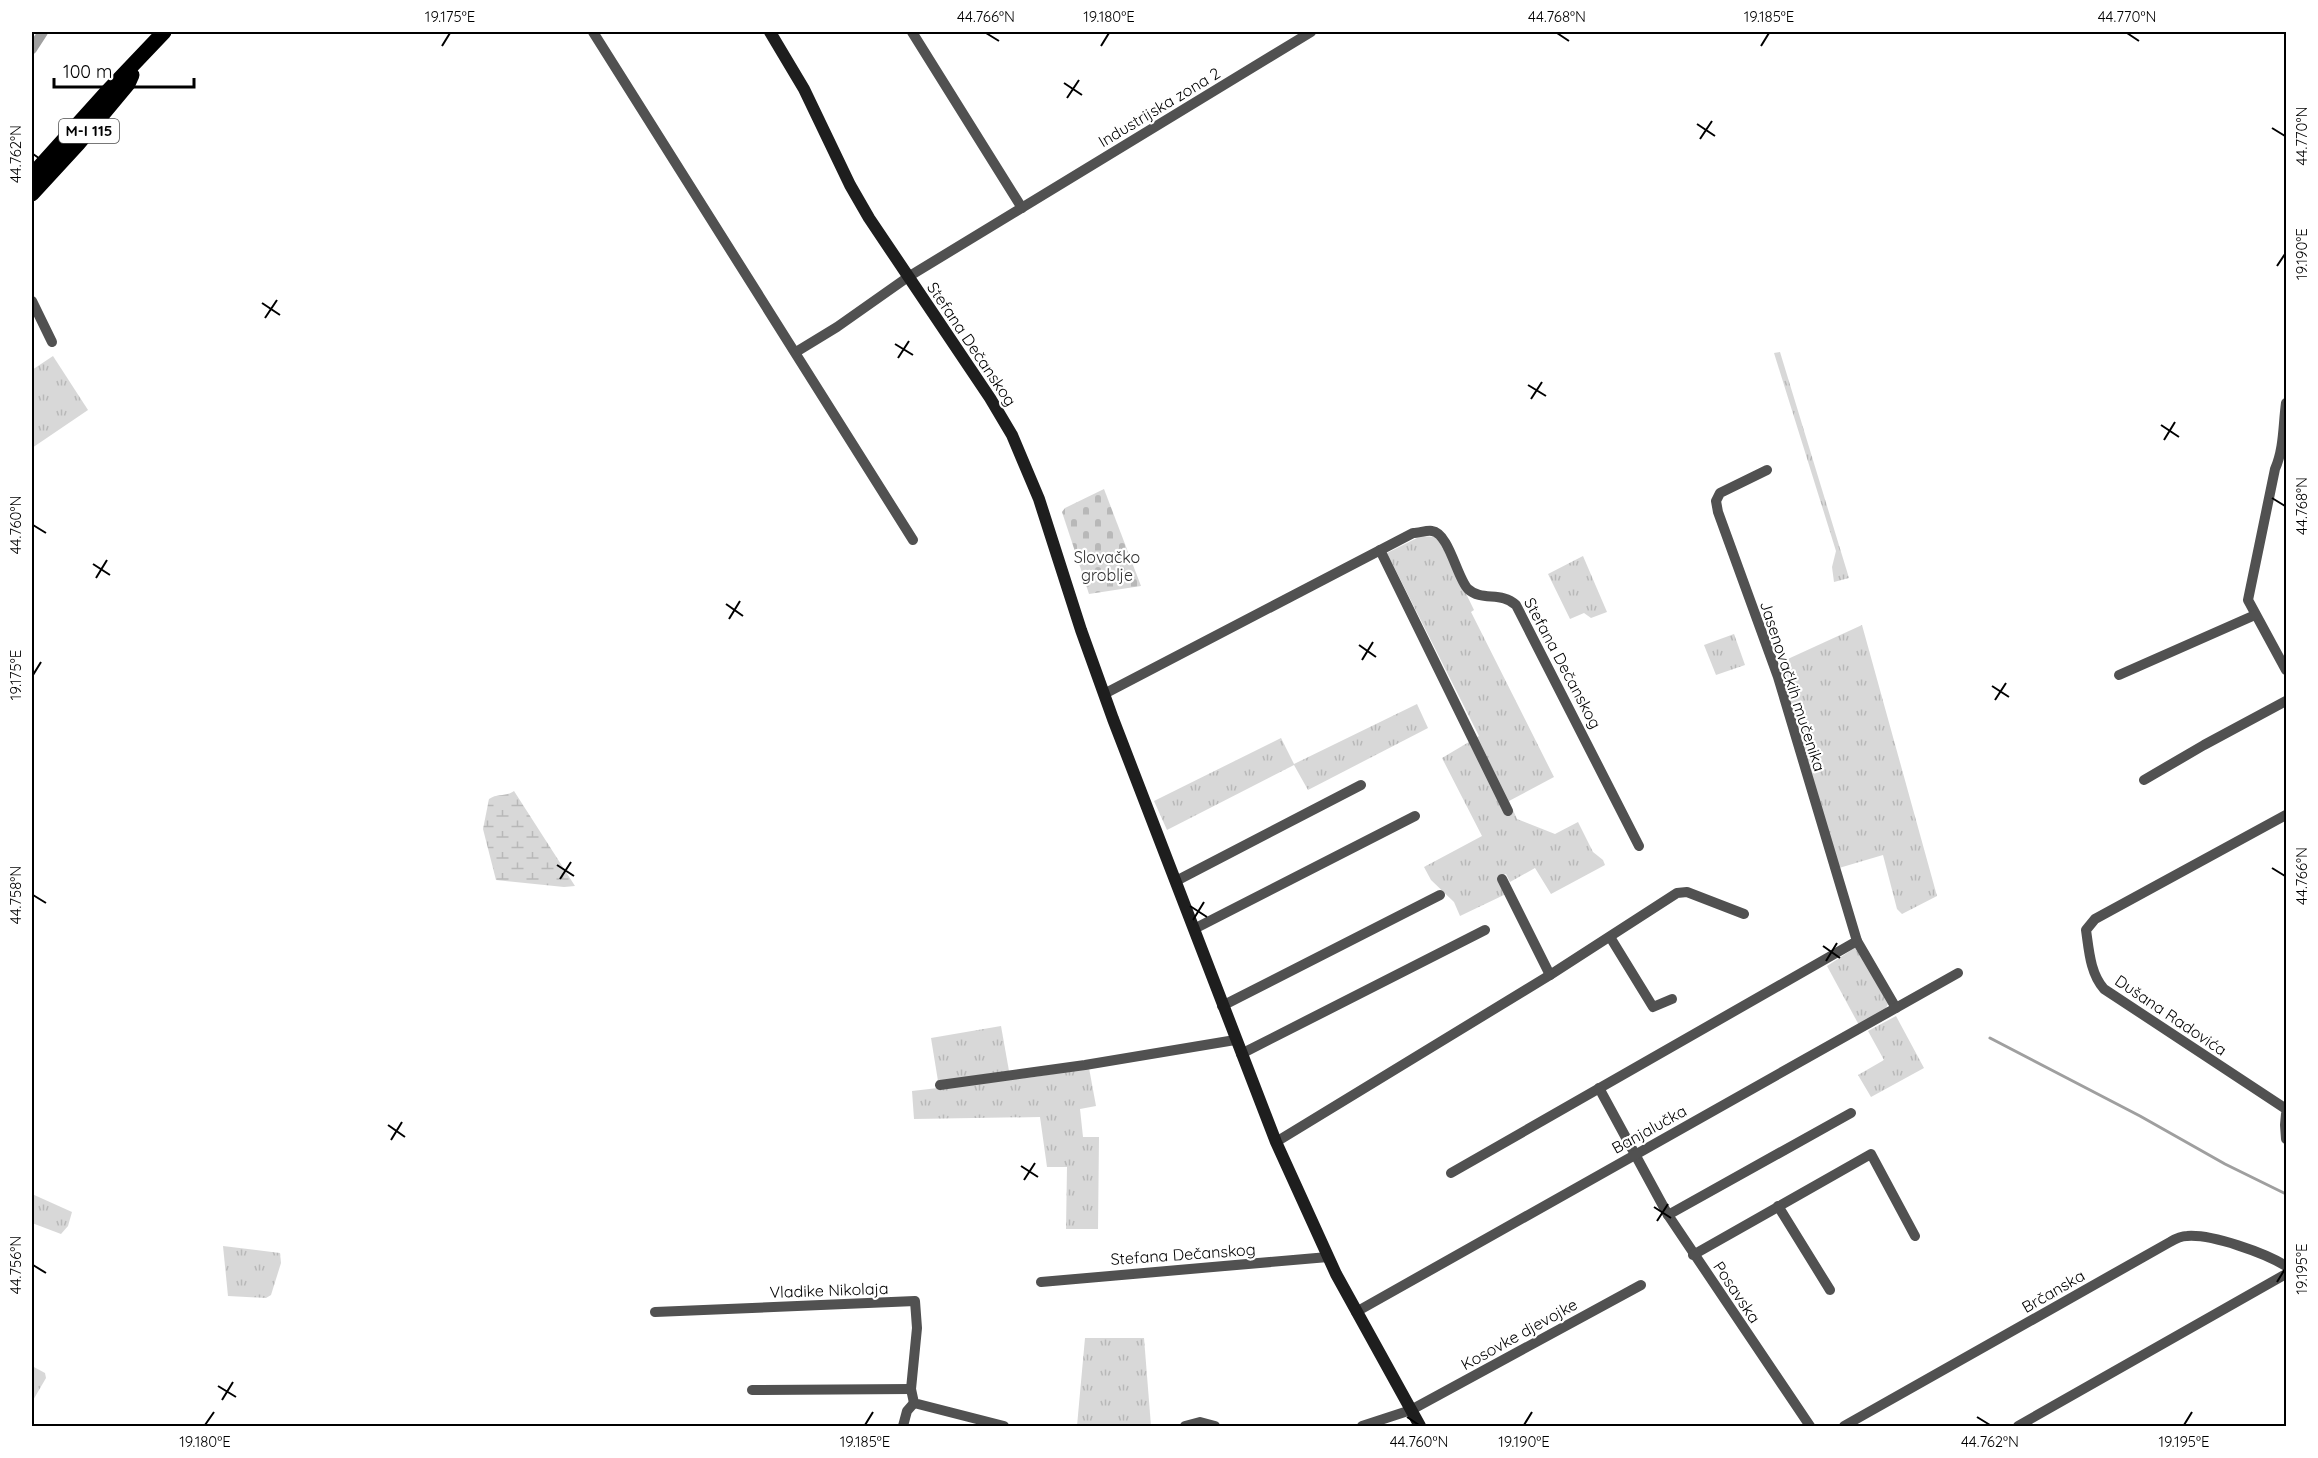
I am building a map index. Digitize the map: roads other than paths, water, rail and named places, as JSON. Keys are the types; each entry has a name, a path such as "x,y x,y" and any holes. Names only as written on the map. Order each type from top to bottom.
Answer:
{"main road":[{"name":"M-I 115","path":"32,175 105,93 164,32"},
{"name":"Stefana Dečanskog","path":"770,32 804,89 860,201 1012,435 1039,500 1104,694 1276,1142 1328,1257 1420,1426"},
{"name":"M-I 115","path":"32,194 128,84 137,61"}],"street":[{"path":"593,32 913,540"},
{"path":"912,32 1022,208"},
{"name":"Industrijska zona 2","path":"796,352 837,327 908,277 1311,32"},
{"path":"32,301 52,342 32,316"},
{"path":"2286,403 2282,430 2284,458 2275,469 2248,600 2254,615 2283,654 2286,670"},
{"name":"Jasenovačkih mučenika","path":"1767,470 1720,492 1716,501 1718,512 1778,677 1857,941 1896,1008"},
{"name":"Stefana Dečanskog","path":"1380,550 1413,533 1431,530 1441,536 1467,589 1478,595 1508,598 1516,605 1639,846"},
{"path":"1104,694 1380,550 1508,812"},
{"path":"2119,675 2254,615"},
{"path":"2144,780 2286,701"},
{"path":"1176,881 1361,785"},
{"name":"Dušana Radovića","path":"2286,815 2095,919 2086,930 2090,958 2097,981 2104,989 2286,1109"},
{"path":"1194,929 1415,816"},
{"path":"1502,879 1550,975"},
{"path":"1276,1142 1550,975 1677,893 1687,892 1744,914"},
{"path":"1222,1006 1440,895"},
{"path":"1241,1054 1485,930"},
{"path":"1610,937 1653,1007 1672,999"},
{"path":"1451,1173 1857,941"},
{"name":"Banjalučka","path":"1356,1312 1958,973"},
{"path":"940,1085 1085,1065 1235,1040"},
{"path":"1599,1088 1634,1155 1693,1255"},
{"path":"1668,1215 1851,1113"},
{"path":"2286,1114 2286,1139"},
{"name":"Posavska","path":"1810,1426 1693,1255 1871,1154 1915,1236"},
{"path":"1778,1206 1830,1290"},
{"name":"Brčanska","path":"1844,1426 2159,1247 2184,1236 2205,1237 2237,1245 2286,1266"},
{"name":"Stefana Dečanskog","path":"1041,1282 1328,1257"},
{"path":"2018,1426 2286,1274"},
{"name":"Kosovke djevojke","path":"1411,1410 1641,1285"},
{"name":"Vladike Nikolaja","path":"656,1312 915,1301 917,1328 911,1389 914,1403"},
{"path":"752,1390 911,1389"},
{"path":"903,1426 907,1411 914,1403 1004,1426"},
{"path":"1362,1426 1411,1410"},
{"path":"1185,1426 1200,1422 1215,1426"}],"waterway":[{"path":"32,49 43,32"},
{"path":"1990,1038 2140,1116 2225,1164 2286,1194"}],"park label":[{"name":"Slovačko groblje","path":"1107,566"}]}
